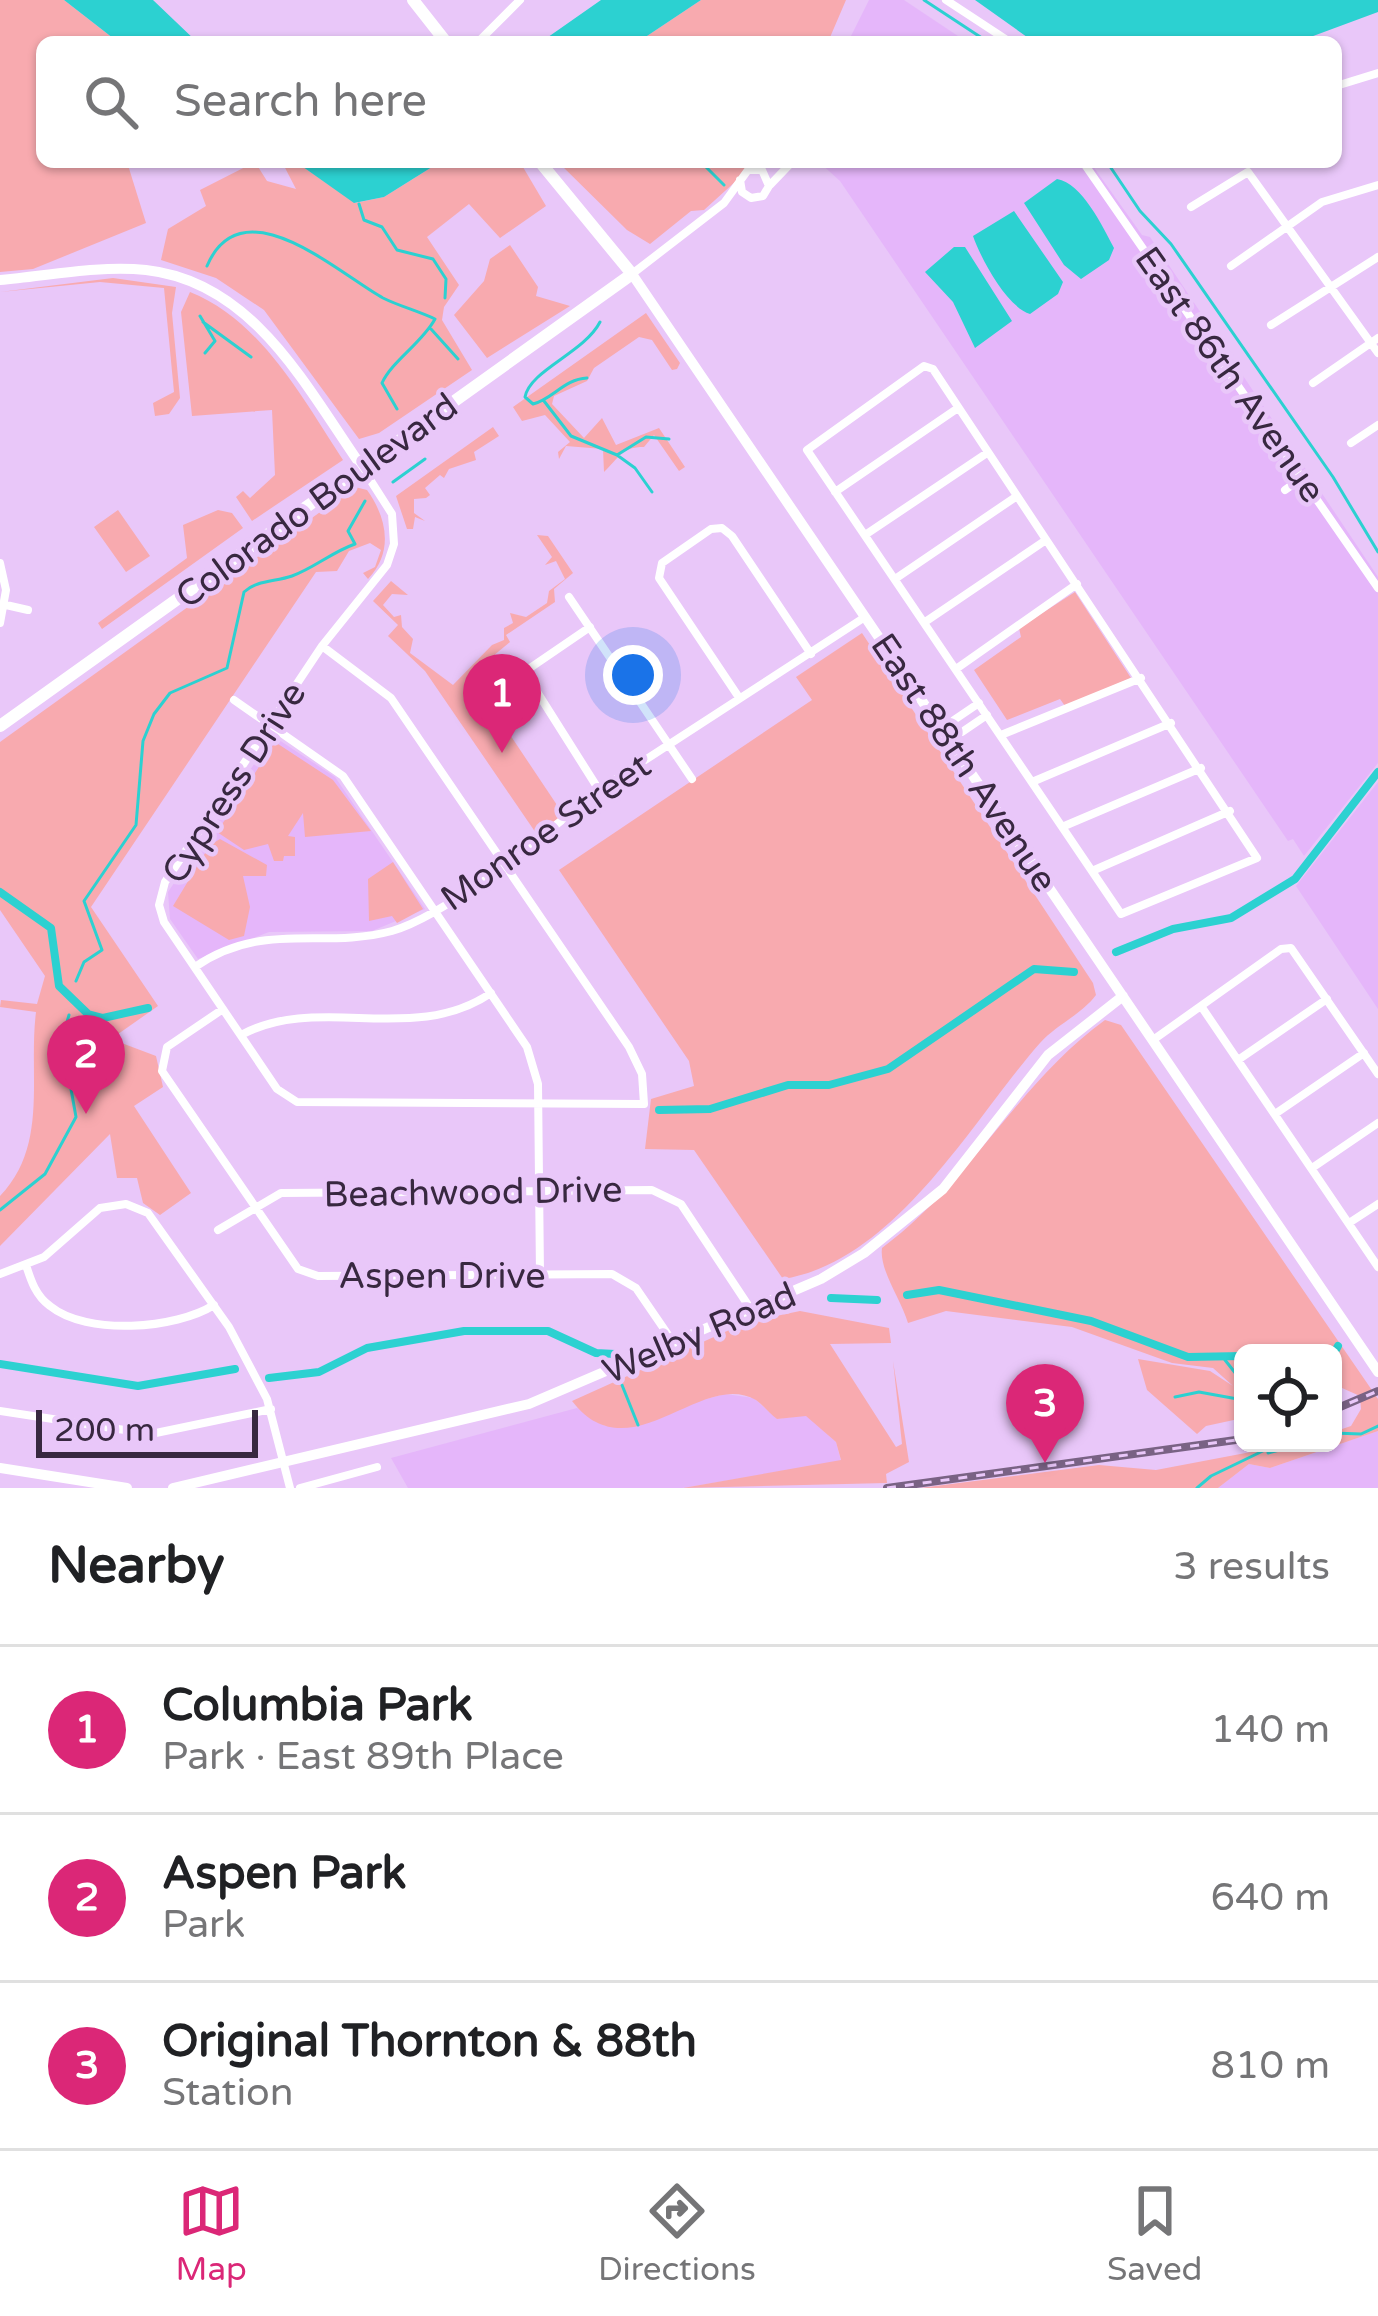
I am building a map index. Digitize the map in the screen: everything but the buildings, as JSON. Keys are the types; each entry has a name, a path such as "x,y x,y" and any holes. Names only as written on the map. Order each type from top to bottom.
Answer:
{"main road":[{"path":"413,0 441,36"},
{"name":"East 88th Avenue","path":"545,168 632,274"},
{"name":"Colorado Boulevard","path":"0,726 632,274"}],"street":[{"path":"484,36 520,0"},
{"path":"946,0 1001,36"},
{"path":"1342,84 1378,73"},
{"path":"632,274 724,203 748,170 765,168"},
{"path":"724,203 763,196 786,168"},
{"name":"East 86th Avenue","path":"1087,168 1378,588"},
{"path":"762,170 769,186"},
{"path":"1191,207 1248,172 1374,340 1378,353"},
{"path":"740,180 742,191 751,198"},
{"path":"1231,266 1334,197 1378,185"},
{"path":"1271,325 1378,257"},
{"path":"0,280 142,270 212,290 267,333 362,467"},
{"name":"East 88th Avenue","path":"632,274 1373,1356 1378,1372"},
{"path":"1312,383 1374,340"},
{"path":"924,366 933,369 987,452 1230,811 1256,858 1121,914 807,449 924,366"},
{"path":"835,491 958,407"},
{"path":"1351,443 1378,425"},
{"path":"865,535 987,452"},
{"name":"Cypress Drive","path":"362,467 392,514 394,544 380,576 322,646 163,886 161,917 277,1089 304,1104 644,1104 637,1059 504,863"},
{"path":"1285,490 1303,477"},
{"path":"895,579 1017,496"},
{"path":"738,696 663,585 659,570 711,529 724,529 811,654"},
{"path":"925,622 1046,540"},
{"path":"0,563 6,605 0,623"},
{"path":"956,668 1077,584"},
{"path":"569,597 692,779"},
{"path":"6,605 28,610"},
{"name":"Monroe Street","path":"195,967 250,941 379,934 434,909 568,820 598,790 866,616"},
{"path":"590,627 530,668 526,676 598,790"},
{"path":"322,646 392,698 504,863"},
{"path":"1001,735 1141,678"},
{"path":"234,700 343,776 531,1055 539,1105 540,1274"},
{"path":"946,734 954,720 979,703"},
{"path":"946,734 962,732 987,715"},
{"path":"1032,782 1171,723"},
{"path":"1062,826 1201,768"},
{"path":"1092,872 1230,811"},
{"path":"1153,1040 1286,947 1294,951 1378,1074"},
{"path":"241,1035 278,1021 437,1018 491,993"},
{"name":"Welby Road","path":"173,1488 529,1404 847,1264 925,1206 971,1158 1058,1045 1123,996"},
{"path":"1238,1060 1327,999"},
{"path":"1201,1006 1378,1267"},
{"name":"Aspen Drive","path":"223,1009 167,1047 162,1072 287,1257 308,1274 618,1276 636,1288 673,1342"},
{"path":"1275,1114 1364,1053"},
{"path":"1312,1168 1378,1123"},
{"path":"126,1204 129,1189"},
{"name":"Beachwood Drive","path":"218,1230 252,1206 289,1193 644,1190 672,1196 750,1308"},
{"path":"0,1274 44,1257 90,1214 126,1204 153,1218 214,1304 271,1409 290,1488"},
{"path":"1349,1223 1378,1204"},
{"path":"26,1265 40,1297 68,1315 151,1328 186,1321 214,1304"},
{"path":"0,1411 151,1434 271,1409"},
{"path":"301,1488 377,1466"},
{"path":"0,1468 128,1488"}],"shaded area":[{"path":"0,0 64,0 110,36 36,36 36,168 129,168 146,223 33,269 0,272"},
{"path":"64,0 153,0 191,36 110,36"},
{"path":"601,0 701,0 647,36 550,36"},
{"path":"701,0 846,0 831,36 647,36"},
{"path":"869,0 904,0 958,36 851,36"},
{"path":"975,0 1378,0 1378,12 1313,36 1026,36"},
{"path":"243,168 259,168 267,181 296,189 285,168 305,168 355,203 384,197 430,168 524,168 546,206 500,238 469,204 427,237 459,285 444,307 442,320 472,370 379,433 359,439 264,310 216,278 161,260 168,229 206,206 200,190"},
{"path":"304,168 430,168 384,197 354,203"},
{"path":"564,168 750,168 704,210 691,211 650,244 627,230"},
{"path":"826,168 1094,168 1142,235 1150,237 1378,577 1378,763 1304,856 1293,839 1288,841 840,181"},
{"path":"1057,179 1083,197 1114,248 1109,260 1081,279 1064,265 1024,203"},
{"path":"1014,211 1063,282 1058,294 1030,314 1004,292 973,236"},
{"path":"510,245 538,287 536,296 570,306 487,358 454,315 484,281 490,259"},
{"path":"954,247 965,247 1012,321 975,348 953,302 925,272"},
{"path":"113,278 176,287 172,313 180,398 169,414 155,416 153,403 174,392 164,288 100,282 0,292"},
{"path":"190,292 238,321 259,341 296,387 343,460 252,521 236,497 243,491 250,498 275,475 272,410 192,416 181,312"},
{"path":"646,313 680,363 677,369 672,370 652,340 639,337 594,368 587,381 554,396 552,404 584,438 602,418 616,445 659,428 685,467 679,471 654,435 644,447 621,454 604,472 603,449 566,446 559,459 558,452 570,442 545,415 522,421 513,407"},
{"path":"493,427 499,436 474,452 476,460 449,469 444,478 440,475 425,488 430,495 414,499 414,513 425,521 415,517 413,529 407,529 396,496"},
{"path":"355,487 367,490 383,523 384,546 376,569 368,579 363,573 375,567 381,550 370,543 349,551 337,571 316,572 91,907 158,1006 111,1039 156,1056 163,1087 134,1106 191,1193 160,1215 143,1203 137,1178 117,1178 110,1134 0,1246 0,1196 15,1176 31,1132 36,1012 0,1007 1,1000 37,1004 45,976 0,910 0,742"},
{"path":"118,510 150,556 126,572 94,527"},
{"path":"218,510 232,513 243,528 102,629 98,623 187,558 183,525"},
{"path":"537,535 548,536 573,573 554,589 555,602 506,635 510,642 470,675 567,820 540,839 425,671 388,636 398,625 373,601 391,581 408,595 392,594 383,605 394,617 401,615 402,627 413,639 410,653 453,685 492,645 504,640 504,628 513,623 510,613 526,617 547,603 549,591 565,579 556,561 545,565 552,557"},
{"path":"1075,592 1131,678 1065,706 1060,699 1007,720 974,670 1021,637 1019,628"},
{"path":"862,633 1093,983 1096,995 1040,1043 959,1147 896,1217 824,1267 783,1279 694,1150 645,1149 651,1099 694,1086 689,1061 559,870 812,700 796,677"},
{"path":"273,736 335,777 425,909 372,931 269,932 198,959 170,919 168,892"},
{"path":"275,742 333,780 371,831 305,837 303,813 288,836 295,837 295,856 284,856 283,861 274,861 268,844 244,850 217,832"},
{"path":"1378,782 1378,1009 1296,886"},
{"path":"220,839 267,865 266,876 243,876 250,907 244,936 229,940 173,906 210,845"},
{"path":"393,862 423,909 397,923 392,916 369,921 368,879"},
{"path":"1105,1020 1121,1025 1340,1344 1234,1344 1234,1420 1206,1426 1197,1434 1147,1390 1138,1359 1210,1371 1233,1386 1213,1368 1172,1363 1072,1327 946,1311 908,1323 887,1275 882,1248 941,1194 1074,1045"},
{"path":"800,1311 889,1328 891,1343 830,1344 896,1447 902,1444 893,1361 909,1462 886,1474 887,1483 683,1488 841,1460 836,1442 806,1416 777,1419 756,1400 735,1394 712,1397 641,1425 617,1428 594,1421 572,1401 747,1322"},
{"path":"1342,1347 1378,1399 1378,1431 1342,1443 1342,1429 1351,1426 1361,1409 1360,1396 1342,1388"},
{"path":"725,1394 754,1398 777,1419 806,1415 836,1442 841,1461 683,1488 408,1488 391,1458 577,1408 605,1426"},
{"path":"1378,1431 1378,1488 1218,1488 1249,1464 1270,1468 1317,1452 1342,1452 1342,1443"},
{"path":"1251,1452 1317,1452 1270,1468 1249,1464 1218,1488 920,1488 1099,1465 1156,1470"}],"waterway":[{"path":"924,0 979,36"},
{"path":"707,168 724,185"},
{"path":"1111,168 1140,211 1171,244 1333,477 1378,552"},
{"path":"359,204 364,220 382,227 397,250 433,259 446,279 445,298"},
{"path":"207,266 223,243 243,233 266,233 317,255 383,298 435,319 382,383 397,409"},
{"path":"200,316 215,341 205,353"},
{"path":"203,322 251,357"},
{"path":"587,378 533,404 525,397 537,378 582,343 600,322"},
{"path":"431,329 458,359"},
{"path":"544,401 571,436 617,455 646,437 669,439"},
{"path":"617,455 635,468 652,492"},
{"path":"393,482 425,459"},
{"path":"76,981 84,962 102,950 84,901 136,825 143,741 154,714 170,693 227,668 244,592 300,573 355,544 348,531 365,501"},
{"path":"1116,952 1173,929 1231,918 1295,879 1378,772"},
{"path":"0,892 51,928 59,986 88,1014 103,1018 148,1008"},
{"path":"659,1110 710,1109 788,1085 829,1085 888,1069 1034,969 1074,972"},
{"path":"0,1210 45,1174 76,1117 62,1039 69,1015"},
{"path":"907,1295 939,1290 1091,1321 1188,1357 1234,1356"},
{"path":"831,1298 877,1300"},
{"path":"269,1378 319,1372 367,1348 464,1331 548,1331 596,1353 615,1354"},
{"path":"601,1354 604,1359"},
{"path":"1225,1360 1234,1371"},
{"path":"0,1364 138,1386 235,1369"},
{"path":"622,1385 638,1425"},
{"path":"1175,1397 1199,1392 1234,1398"},
{"path":"1342,1433 1361,1434 1378,1426"},
{"path":"1197,1488 1261,1452"},
{"path":"1268,1453 1272,1452"}],"railway":[{"path":"1342,1406 1378,1391"},
{"path":"887,1488 1234,1440"}],"place":[{"name":"Columbia Park","path":"502,753"},
{"name":"Aspen Park","path":"86,1114"},
{"name":"Original Thornton & 88th","path":"1045,1463"}]}
